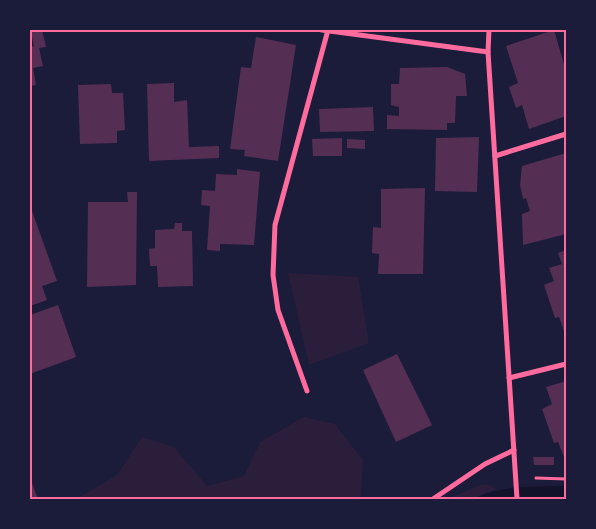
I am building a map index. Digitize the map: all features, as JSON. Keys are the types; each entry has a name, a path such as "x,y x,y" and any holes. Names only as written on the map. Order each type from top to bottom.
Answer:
{"street":[{"path":"322,30 488,52"},
{"path":"489,30 488,52 494,156 517,499"},
{"path":"307,391 278,310 273,276 275,225 328,31"},
{"path":"494,156 566,134"},
{"path":"509,378 566,364"},
{"path":"434,499 485,464 514,450"}],"path":[{"path":"515,477 566,479"}],"shaded area":[{"path":"288,273 358,277 369,343 309,365"},
{"path":"304,417 335,424 363,460 361,499 76,499 117,475 142,437 174,447 207,486 244,476 260,442"},
{"path":"482,484 490,485 497,490 473,499 448,499"},
{"path":"566,486 566,499 474,499 485,494 507,489"}],"building":[{"path":"30,30 42,30 46,47 39,48 43,66 33,68 36,85 30,86 30,47 34,46"},
{"path":"554,30 566,71 566,116 529,129 522,105 516,108 509,87 518,83 506,46"},
{"path":"256,37 296,45 278,161 244,156 245,150 230,149 241,67 251,68"},
{"path":"447,67 465,74 467,96 456,96 455,123 447,123 447,130 387,129 387,115 399,116 399,107 391,105 391,84 399,84 400,68"},
{"path":"174,83 174,102 187,100 189,147 219,146 219,158 149,161 147,84"},
{"path":"111,84 112,93 123,93 125,130 117,131 117,143 80,144 78,85"},
{"path":"373,107 374,131 320,132 319,109"},
{"path":"479,137 477,192 435,191 436,138"},
{"path":"342,138 342,156 313,156 312,139"},
{"path":"347,139 365,140 365,149 347,148"},
{"path":"566,153 566,234 523,245 522,214 530,211 526,198 523,199 520,185 522,166"},
{"path":"237,169 260,172 254,245 220,244 220,251 207,250 210,206 201,205 202,190 215,191 216,174 237,175"},
{"path":"425,188 423,274 378,274 379,254 372,253 373,227 381,228 381,189"},
{"path":"127,192 137,192 136,285 87,287 88,202 128,202"},
{"path":"32,211 57,281 42,286 47,300 30,306 30,212"},
{"path":"175,223 182,223 182,231 192,231 193,286 158,287 157,266 150,266 149,249 155,248 155,230 174,229"},
{"path":"566,250 566,337 559,317 555,318 544,285 554,281 549,268 562,264 558,253"},
{"path":"58,305 76,357 30,374 30,315"},
{"path":"397,354 432,425 396,442 363,370"},
{"path":"566,381 566,462 558,442 554,443 542,409 552,404 546,387"},
{"path":"533,457 554,457 554,465 534,465"},
{"path":"30,477 37,497 32,499 30,499"}]}
